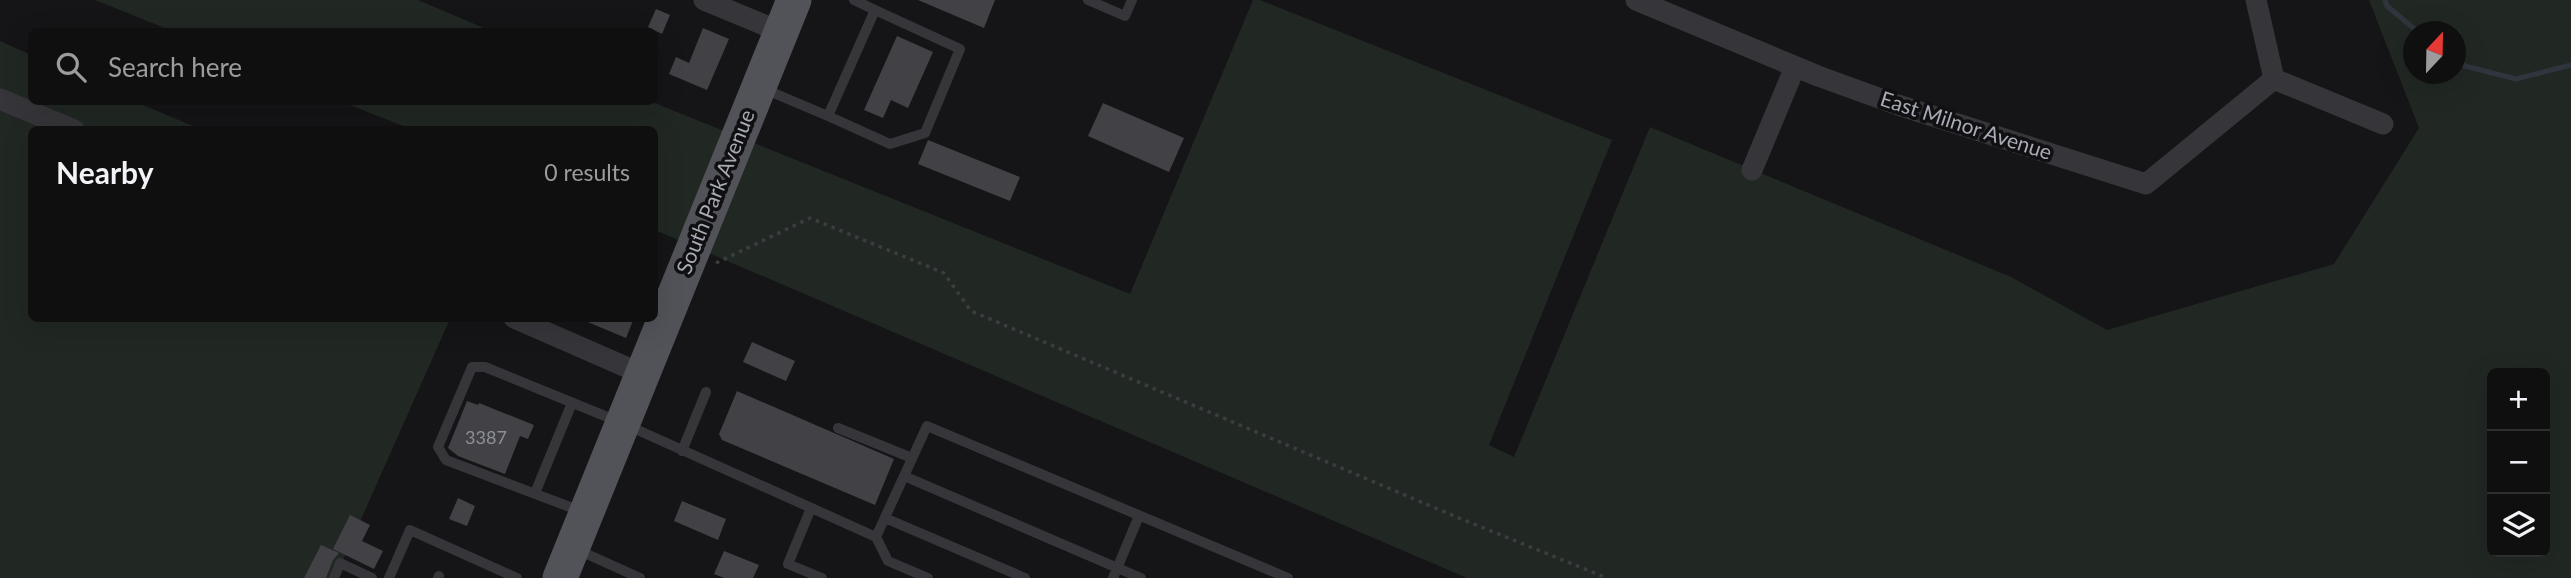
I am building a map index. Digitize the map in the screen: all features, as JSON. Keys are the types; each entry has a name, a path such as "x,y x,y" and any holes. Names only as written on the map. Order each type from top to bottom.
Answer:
{"main road":[{"name":"South Park Avenue","path":"566,563 794,0"}],"street":[{"path":"705,0 781,32"},
{"name":"East Milnor Avenue","path":"1636,0 1795,67 1898,105 2146,184 2274,79"},
{"path":"2256,0 2274,79 2382,124"},
{"path":"1752,170 1795,67"},
{"path":"0,99 64,126"},
{"path":"523,322 642,374"}],"lane":[{"path":"759,87 890,144 925,133 960,49 854,0"},
{"path":"1088,0 1125,16 1132,0"},
{"path":"828,116 875,10"},
{"path":"586,513 446,460 438,447 472,368 485,367 572,403 876,537 888,561 928,578"},
{"path":"682,451 706,392"},
{"path":"535,494 572,403"},
{"path":"876,537 927,426 1288,578"},
{"path":"838,428 912,458"},
{"path":"904,476 1115,573 1141,578"},
{"path":"811,508 788,564 821,578"},
{"path":"1115,573 1139,516"},
{"path":"885,518 1025,578"},
{"path":"389,578 410,530 517,578"},
{"path":"566,563 640,578"},
{"path":"334,578 340,564 372,578"}],"path":[{"path":"716,263 810,218 944,273 971,311 1607,578"}],"shaded area":[{"path":"95,0 418,0 484,28 165,28"},
{"path":"1253,0 1260,0 1612,140 1489,445 1514,457 1650,127 2011,277 2107,330 2334,264 2419,128 2369,0 2571,0 2571,578 1467,578 658,231 658,126 403,126 350,105 658,105 1130,294"},
{"path":"0,41 28,54 28,105 143,105 193,126 28,126 28,322 449,322 335,578 0,578"}],"building":[{"path":"918,0 995,0 984,28"},
{"path":"656,9 670,15 662,34 658,32 658,28 648,27"},
{"path":"703,28 729,39 707,90 669,74 676,57 689,63"},
{"path":"897,36 933,52 908,108 891,100 883,118 864,110"},
{"path":"1103,103 1184,138 1169,172 1088,136"},
{"path":"928,140 1020,177 1010,201 918,164"},
{"path":"588,322 632,322 626,338"},
{"path":"752,342 795,361 786,381 743,362"},
{"path":"737,391 894,459 875,505 722,440 719,434"},
{"path":"467,401 478,405 479,403 534,425 528,439 520,436 505,474 458,456 448,448"},
{"path":"458,498 475,506 467,526 449,519"},
{"path":"682,501 726,519 718,540 674,521"},
{"path":"350,515 370,525 362,541 383,551 374,569 333,549"},
{"path":"321,545 339,553 326,578 304,578"},
{"path":"724,551 759,565 753,578 724,578 714,574"}],"waterway":[{"path":"2385,0 2387,6 2405,21"},
{"path":"2466,66 2516,79 2571,65"}]}
